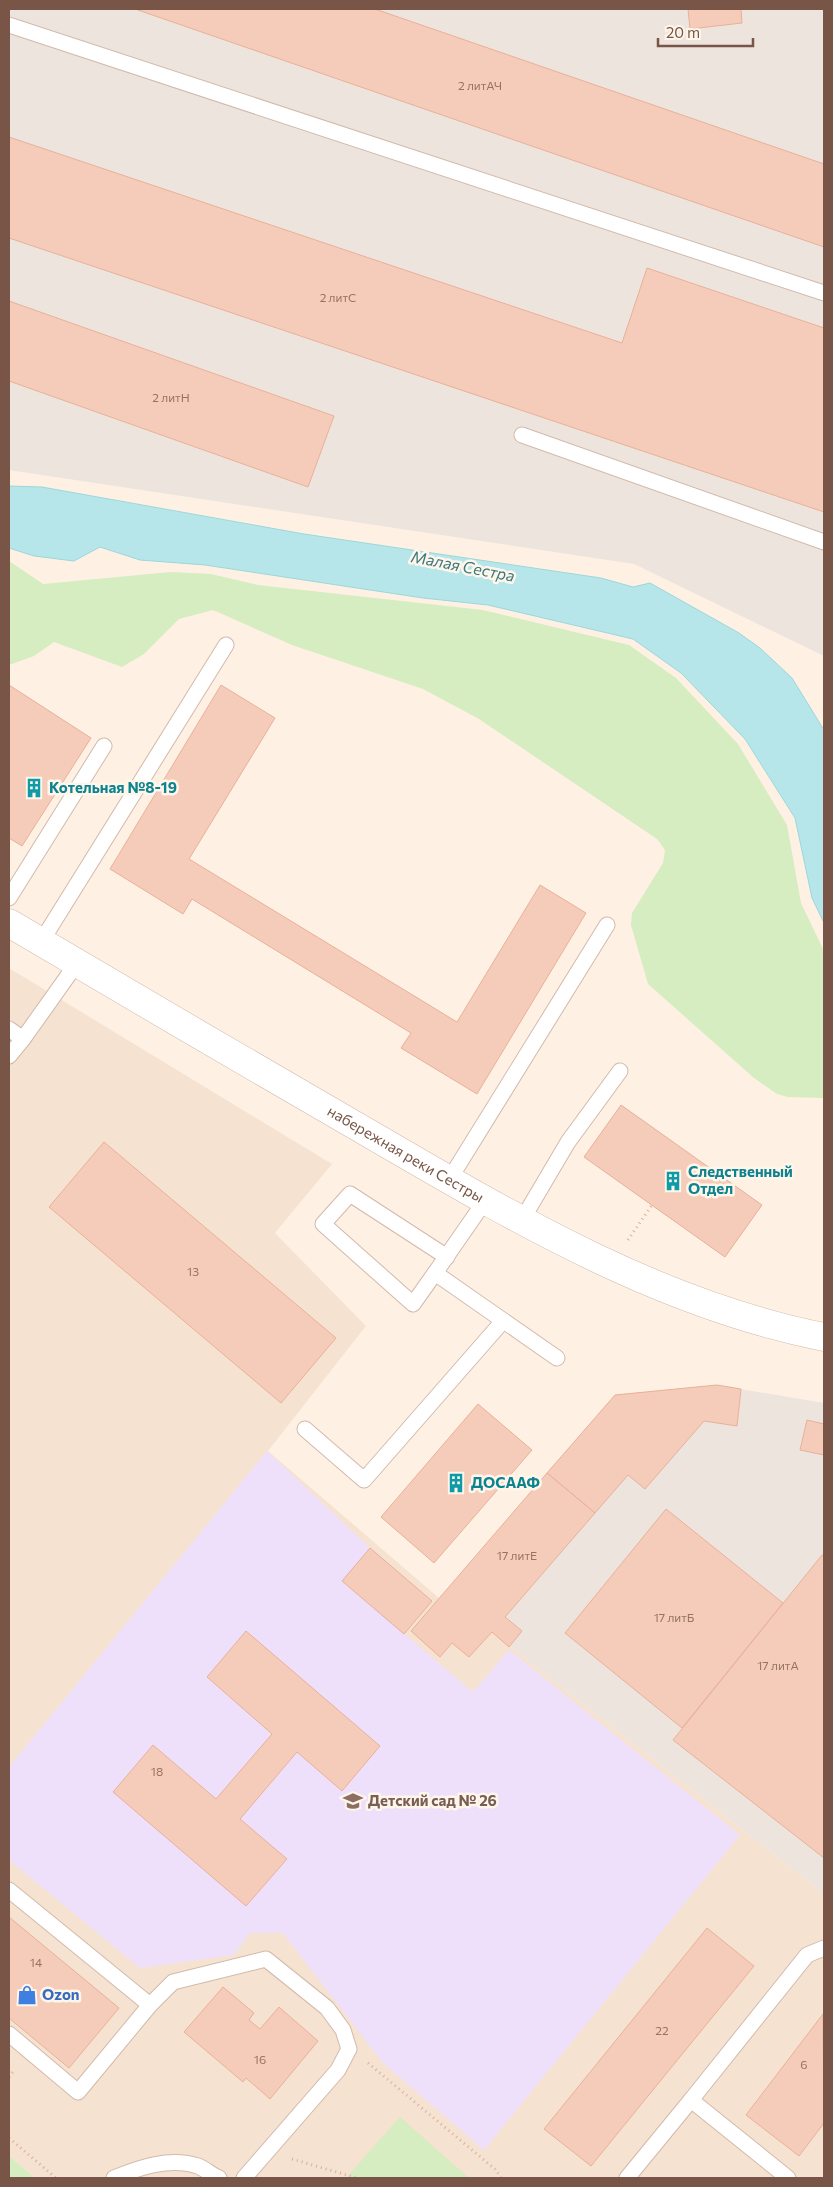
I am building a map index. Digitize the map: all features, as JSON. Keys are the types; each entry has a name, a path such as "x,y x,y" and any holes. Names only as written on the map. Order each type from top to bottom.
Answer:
{"street":[{"name":"набережная реки Сестры","path":"9,923 485,1201 610,1266 726,1312 824,1337"}],"lane":[{"path":"9,24 824,293"},
{"path":"522,435 824,542"},
{"path":"42,942 226,646"},
{"path":"9,898 104,746"},
{"path":"449,1180 607,925"},
{"path":"9,1056 23,1040 77,963"},
{"path":"9,1029 23,1040"},
{"path":"522,1220 568,1142 620,1071"},
{"path":"447,1257 350,1194 323,1224 412,1304 447,1257 485,1201"},
{"path":"435,1273 557,1358"},
{"path":"305,1429 364,1480 504,1320"},
{"path":"9,1890 150,2006"},
{"path":"627,2178 807,1955 824,1948"},
{"path":"9,2034 78,2092 150,2006 173,1982 266,1959 327,2008 343,2030 349,2049 338,2070 244,2178"},
{"path":"691,2100 788,2178"},
{"path":"114,2178 138,2168 168,2163 198,2166 218,2178"}],"path":[{"path":"626,1244 652,1205"},
{"path":"349,2049 384,2075 496,2170 502,2178"},
{"path":"9,2076 16,2067"},
{"path":"9,2138 56,2178"},
{"path":"267,2152 357,2178"}],"shaded area":[{"path":"9,9 824,9 824,656 634,564 9,470"},
{"path":"9,968 332,1164 275,1233 366,1326 268,1451 439,1598 411,1631 452,1643 492,1632 824,1894 824,2178 35,2178 9,2156"},
{"path":"717,1385 824,1403 824,1894 492,1632 469,1657 452,1643 440,1657 411,1631 615,1395"},
{"name":"Детский сад № 26","path":"267,1451 370,1548 342,1581 473,1692 509,1650 740,1835 484,2150 383,2063 283,1933 250,1933 234,1955 140,1968 9,1860 9,1767"}],"green space":[{"path":"9,561 43,584 171,572 211,574 258,585 483,610 629,645 676,678 738,744 787,825 801,903 824,951 824,1098 788,1097 777,1094 754,1078 648,984 631,925 632,913 663,863 665,850 657,839 479,719 423,689 292,645 213,610 179,619 144,654 122,667 54,642 34,656 9,665"},
{"path":"400,2117 469,2178 346,2178"},
{"path":"9,2156 35,2178 9,2178"}],"water":[{"name":"Малая Сестра","path":"9,486 42,487 304,534 601,578 633,587 650,583 739,633 760,648 792,678 824,730 824,923 812,898 795,818 745,739 681,673 633,639 488,605 423,598 205,565 140,560 100,547 74,561 34,556 9,548"}],"building":[{"path":"135,9 375,9 824,164 824,247"},
{"path":"688,9 741,9 742,23 690,29"},
{"path":"9,137 622,343 647,268 824,328 824,512 9,238"},
{"path":"9,301 334,416 308,487 9,381"},
{"name":"Котельная №8-19","path":"9,685 91,738 22,846 9,838"},
{"path":"221,685 275,718 189,859 457,1022 540,885 586,913 477,1094 401,1048 411,1033 192,899 183,914 110,869"},
{"name":"Следственный Отдел","path":"621,1105 762,1205 725,1257 584,1157"},
{"path":"104,1142 336,1338 281,1403 49,1207"},
{"path":"717,1385 741,1389 737,1426 704,1421 645,1489 628,1475 595,1513 547,1473 615,1395"},
{"name":"ДОСААФ","path":"478,1404 532,1450 434,1563 381,1517"},
{"path":"807,1420 824,1424 824,1455 800,1450"},
{"path":"547,1473 595,1513 505,1617 522,1631 509,1647 492,1632 469,1657 452,1643 440,1657 411,1631"},
{"path":"666,1509 783,1603 682,1728 565,1633"},
{"path":"370,1548 432,1601 404,1634 342,1581"},
{"path":"822,1555 824,1556 824,1858 673,1740"},
{"path":"246,1631 380,1746 342,1791 297,1752 240,1819 287,1859 246,1906 113,1792 153,1745 216,1799 272,1734 207,1677"},
{"path":"9,1917 119,2008 69,2068 9,2018"},
{"path":"707,1928 754,1966 591,2166 544,2129"},
{"path":"223,1987 254,2013 249,2020 260,2029 279,2007 318,2041 270,2099 246,2078 243,2082 184,2032"},
{"path":"823,2014 824,2123 799,2156 746,2115"}],"place":[{"name":"Котельная №8-19","path":"34,788"},
{"name":"Следственный Отдел","path":"673,1181"},
{"name":"ДОСААФ","path":"456,1483"},
{"name":"Детский сад № 26","path":"353,1801"},
{"name":"Ozon","path":"27,1995"}]}
